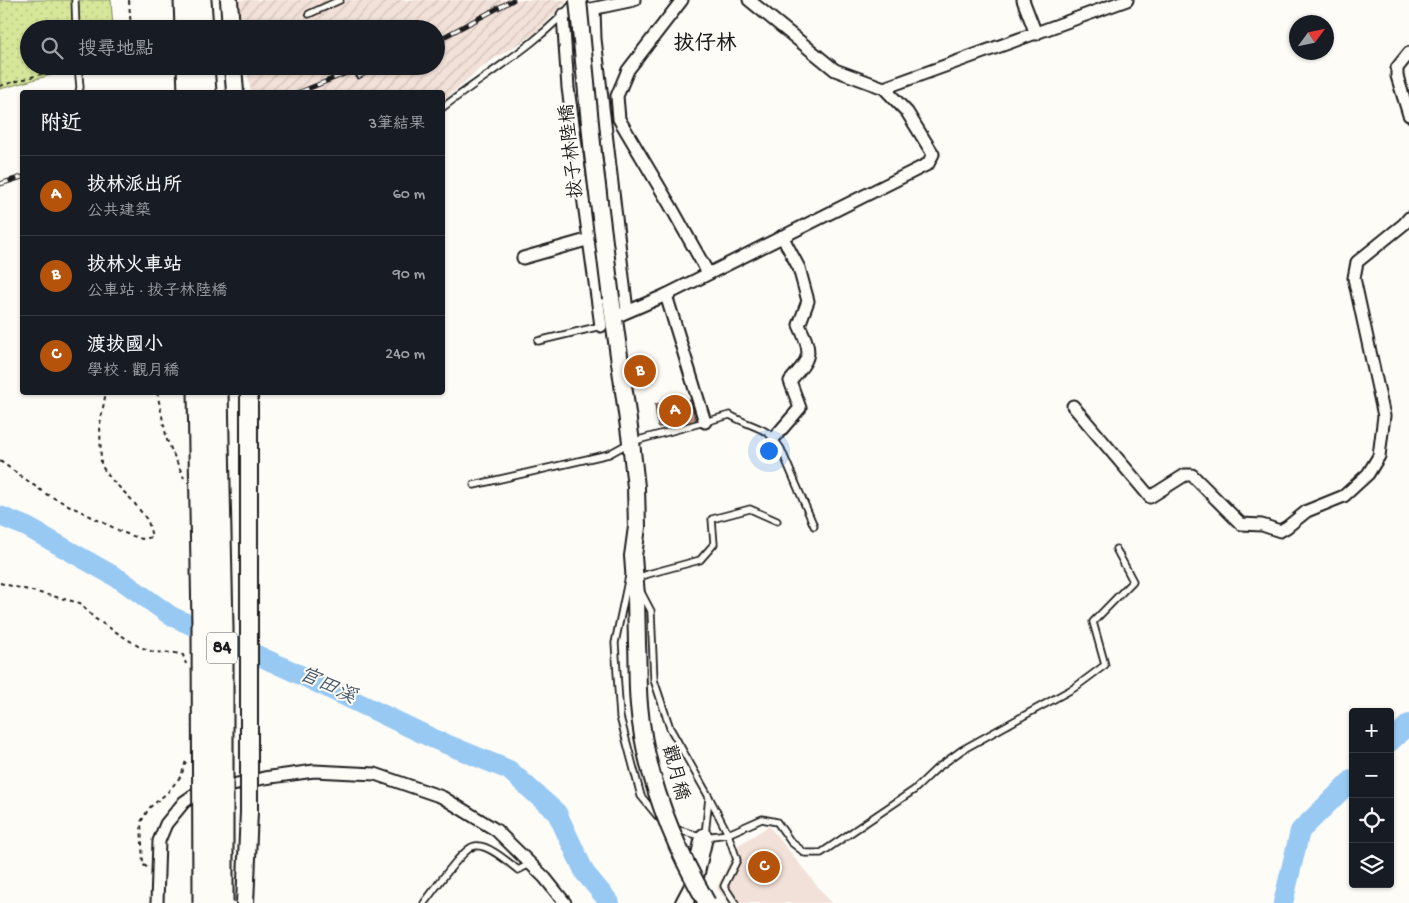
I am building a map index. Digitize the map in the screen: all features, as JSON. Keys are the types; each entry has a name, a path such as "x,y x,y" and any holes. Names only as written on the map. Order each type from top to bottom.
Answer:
{"highway":[{"path":"185,0 186,20"},
{"path":"200,0 201,20"},
{"path":"188,75 189,90"},
{"path":"204,75 205,90"},
{"name":"84","path":"199,395 203,645 204,903"},
{"name":"84","path":"217,395 222,637 222,903"}],"main road":[{"path":"229,0 230,20"},
{"name":"拔子林陸橋","path":"577,0 593,154 631,442"},
{"path":"234,75 235,90"},
{"path":"245,903 249,812 249,395"},
{"name":"觀月穚","path":"631,442 636,488 637,527 633,556 639,705 646,748 657,796 674,840 708,903"},
{"path":"684,903 693,886 704,837"}],"street":[{"path":"614,318 590,239 568,88 563,16 634,0"},
{"path":"682,0 628,70 616,96 619,119 708,274"},
{"path":"614,318 666,295 782,236 886,187 928,164 932,154 907,112 884,88 835,70 749,0"},
{"path":"1023,0 1036,34"},
{"path":"884,88 1127,0"},
{"path":"594,9 614,318"},
{"path":"1409,53 1397,68 1397,76 1409,115"},
{"path":"1073,406 1150,497 1185,476 1192,474 1242,524 1262,525 1280,531 1308,511 1344,496 1368,474 1379,456 1384,416 1354,278 1357,262 1409,218"},
{"path":"774,438 800,408 790,381 806,362 809,346 799,325 808,300 799,268 782,236"},
{"path":"523,258 590,239"},
{"path":"666,295 705,422"},
{"path":"157,903 159,841 166,824 184,802 197,793 264,778 314,771 375,774 442,797 496,830 545,878 565,903"}],"lane":[{"path":"75,0 76,20"},
{"path":"309,14 340,0"},
{"path":"445,106 526,46 563,16 577,0"},
{"path":"594,9 605,0"},
{"path":"79,75 79,90"},
{"path":"538,341 614,318"},
{"path":"474,486 609,454 631,442 730,414 741,422 766,432 774,438 781,449 814,526"},
{"path":"735,903 724,886 737,860 728,834 667,720 654,680 651,611 635,580 648,574 700,560 714,544 712,519 750,508 776,521"},
{"path":"633,556 614,643 620,717 641,796 661,820 677,831 704,837 728,834 762,819 777,822 791,842 805,853 821,853 914,790 936,769 962,750 1074,688 1105,665 1093,622 1133,581 1116,549"},
{"path":"704,837 709,797"},
{"path":"424,903 456,861 466,850 474,846 487,848 518,870 530,864"}],"path":[{"path":"129,0 130,20"},
{"path":"0,86 38,75"},
{"path":"0,461 46,494 124,533 142,539 152,537 148,521 132,500 110,478 101,464 100,424 105,395"},
{"path":"158,395 167,440 184,478"},
{"path":"0,583 80,604 94,618 138,646 153,652 183,655 188,667"},
{"path":"158,872 143,865 141,822 149,808 181,776 189,754"}],"shaded area":[{"path":"237,0 568,0 535,34 484,65 445,99 445,90 251,90 248,75 445,75 445,20 238,20"},
{"path":"769,826 831,903 728,903 717,888 737,846"}],"green space":[{"path":"0,0 111,0 112,20 20,20 20,75 51,75 0,89"}],"building":[{"path":"691,400 696,423 658,427 655,404"}],"waterway":[{"name":"官田溪","path":"0,516 27,527 121,580 171,616 434,739 509,770 557,813 585,873 610,903"},
{"name":"官田溪","path":"1394,738 1409,724"},
{"name":"官田溪","path":"1283,903 1300,831 1349,783"}],"railway":[{"path":"445,36 513,0"},
{"path":"305,90 342,75"},
{"path":"358,77 362,75"},
{"path":"0,184 20,178"}],"place":[{"name":"拔林火車站","path":"640,371"},
{"name":"拔林派出所","path":"675,411"},
{"name":"渡拔國小","path":"764,867"}],"district":[{"name":"拔仔林","path":"705,45"}]}
